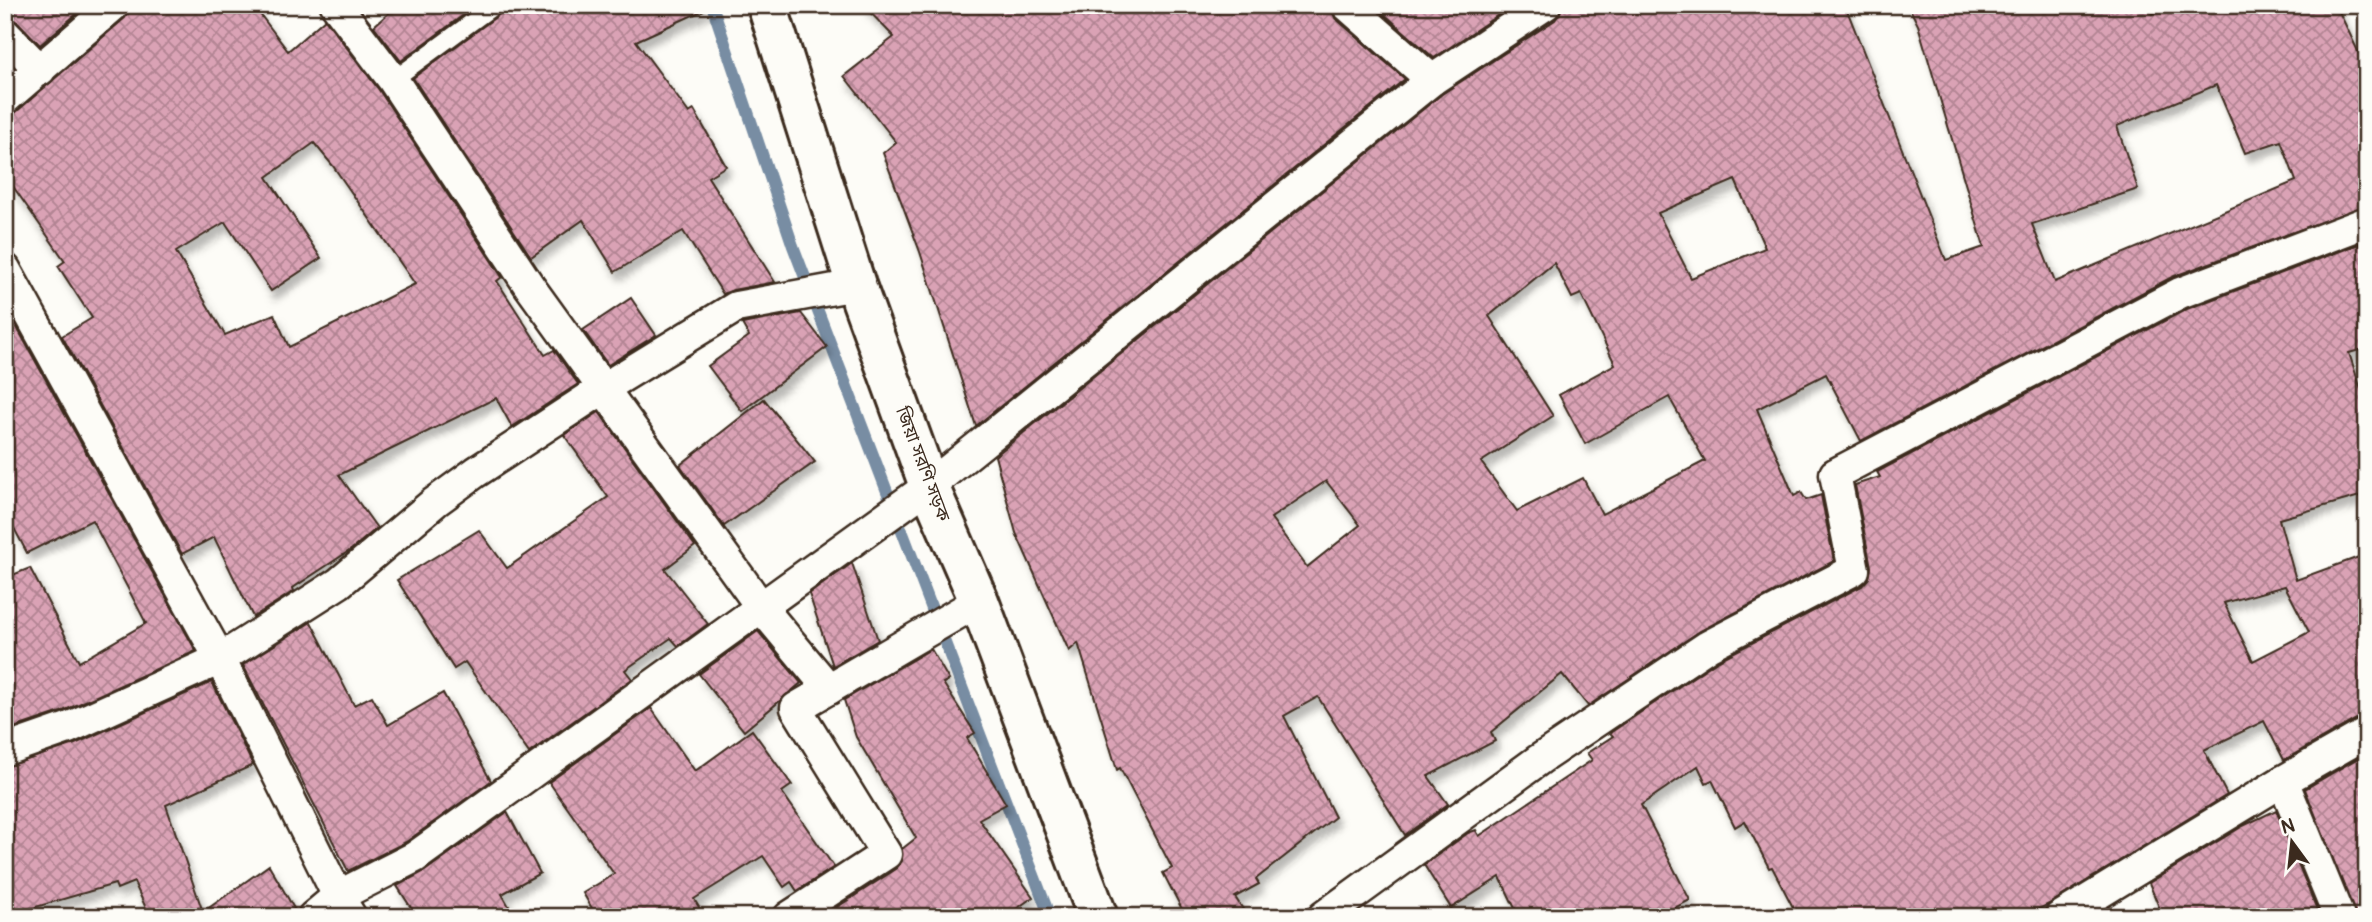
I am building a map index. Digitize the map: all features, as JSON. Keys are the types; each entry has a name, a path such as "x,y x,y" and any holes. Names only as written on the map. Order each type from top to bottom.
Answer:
{"main road":[{"name":"জিয়া সরণি সড়ক","path":"767,5 856,285 929,486 979,601 1098,917"}],"street":[{"path":"5,99 114,5"},
{"path":"336,5 393,80 530,287 761,607 829,690"},
{"path":"1347,5 1432,80"},
{"path":"313,917 344,906 415,857 929,486 1432,80 1545,5"},
{"path":"5,34 40,70"},
{"path":"1323,917 1540,759 1708,646 1854,570 1835,474 2179,293 2367,222"},
{"path":"5,269 220,659 344,906"},
{"path":"5,750 68,729 220,659 339,583 435,502 477,472 604,388 736,307 856,285"},
{"path":"789,917 886,854 796,708 979,601"},
{"path":"2060,917 2367,733"},
{"path":"2283,781 2339,917"}],"lane":[{"path":"393,80 495,5"}],"building":[{"path":"5,5 87,5 40,45 18,22 5,17"},
{"path":"131,5 253,5 288,51 325,19 379,90 502,277 497,281 545,355 554,350 578,384 512,427 496,398 339,475 377,528 352,549 293,588 294,591 253,617 214,537 182,554 62,336 92,318 58,266 65,261 5,175 5,116 16,112 125,18","holes":["314,143 415,284 289,347 274,314 225,335 176,252 225,222 271,291 321,258 267,177"]},
{"path":"398,5 477,5 401,61 374,26"},
{"path":"505,5 715,5 636,41 689,113 694,110 726,166 708,177 775,282 723,294 683,231 615,272 583,220 531,257 413,78 501,13"},
{"path":"863,5 1330,5 1335,18 1405,79 976,426 920,252 883,153 896,142 844,76 894,37"},
{"path":"1374,5 1513,5 1434,58"},
{"path":"1562,5 1845,5 1946,260 1984,247 1918,25 1908,5 2148,5 2152,14 2174,5 2336,5 2367,70 2367,205 2172,277 1861,441 1826,374 1757,409 1794,496 1801,492 1806,500 1821,495 1834,561 1700,631 1588,706 1562,674 1491,732 1495,741 1428,776 1448,804 1405,835 1318,697 1284,716 1335,817 1256,879 1259,884 1235,897 1248,917 1186,917 1163,873 1172,868 1120,768 1117,770 1078,643 1069,651 1016,533 995,456 1442,94 1555,20","holes":["2216,85 2245,153 2281,141 2296,181 2055,282 2032,224 2138,189 2117,126","1735,180 1765,248 1691,278 1658,213","1554,263 1572,298 1581,294 1615,364 1559,395 1585,444 1669,397 1705,461 1602,514 1583,478 1517,511 1481,462 1553,416 1489,316","1326,481 1360,525 1307,567 1271,518"]},
{"path":"2367,241 2367,348 2349,353 2367,408 2367,494 2279,519 2296,580 2367,554 2367,716 2358,718 2284,760 2264,721 2204,750 2227,795 2049,904 2023,917 1798,917 1745,821 1735,827 1712,780 1706,783 1698,766 1641,805 1690,900 1657,917 1519,917 1500,877 1451,908 1424,865 1468,833 1476,830 1479,836 1592,760 1587,753 1613,736 1610,733 1717,661 1862,586 1869,578 1871,567 1855,485 1880,477 1877,472 2187,309","holes":["2285,586 2309,632 2253,661 2224,603"]},
{"path":"631,298 656,335 608,365 583,330"},
{"path":"5,306 196,651 61,712 5,731 5,578 30,568 79,662 146,623 92,520 27,553 5,511"},
{"path":"801,313 827,347 742,411 708,366 749,336 742,324"},
{"path":"764,399 815,462 724,526 680,465"},
{"path":"599,412 695,546 665,569 708,624 678,646 671,638 625,670 632,679 529,753 465,662 454,669 397,580 479,530 507,568 608,497 564,435"},
{"path":"852,563 878,640 833,666 809,594"},
{"path":"311,622 354,705 372,696 388,725 443,693 491,781 406,842 348,871 243,665"},
{"path":"758,631 801,683 744,731 699,674"},
{"path":"931,649 949,680 943,683 975,733 967,738 1006,804 979,819 1033,897 1005,917 822,917 896,869 902,861 902,849 916,838 856,737 844,700"},
{"path":"212,682 253,765 166,805 203,912 269,865 296,912 296,917 150,917 134,882 117,889 115,884 5,916 5,767 75,744"},
{"path":"651,708 695,771 752,730 792,785 782,792 834,867 797,891 791,882 784,887 763,856 694,899 705,917 597,917 583,893 614,874 549,782"},
{"path":"2367,753 2367,917 2356,917 2305,789"},
{"path":"2276,810 2320,917 2163,917 2149,883 2243,826"},
{"path":"507,812 540,873 502,894 515,917 417,917 397,886 425,871"}],"waterway":[{"path":"712,5 793,246 1050,917"}]}
